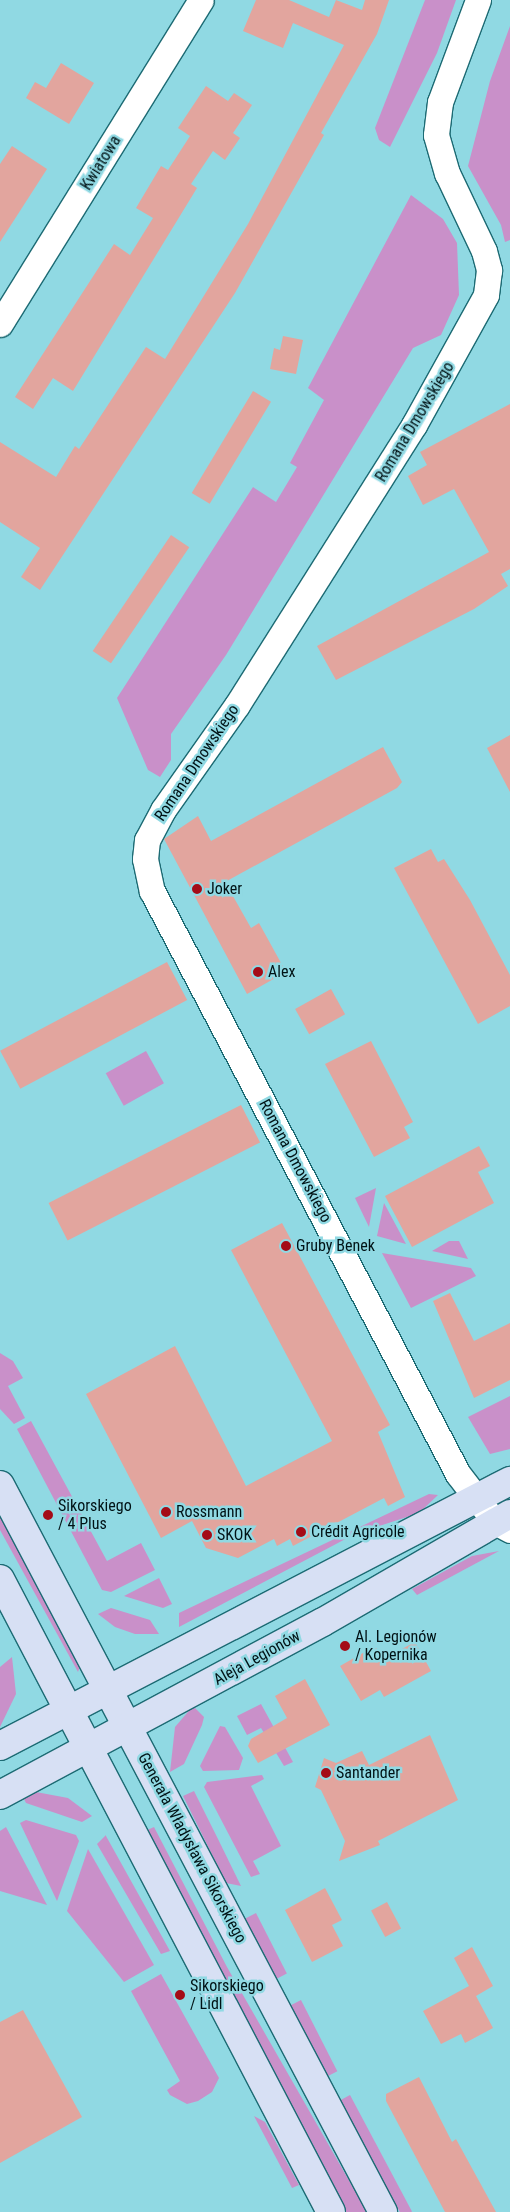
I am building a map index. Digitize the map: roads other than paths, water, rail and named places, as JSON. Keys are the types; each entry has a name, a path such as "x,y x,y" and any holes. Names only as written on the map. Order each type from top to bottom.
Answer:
{"main road":[{"path":"0,1746 510,1481"},
{"name":"Generała Władysława Sikorskiego","path":"0,1485 383,2212"},
{"name":"Aleja Legionów","path":"0,1794 128,1727 505,1522"},
{"path":"0,1579 332,2212"}],"street":[{"name":"Kwiatowa","path":"0,324 201,0"},
{"name":"Romana Dmowskiego","path":"478,0 440,102 436,135 447,173 484,251 489,270 486,295 414,426 238,705 163,810 147,840 145,859 152,891 458,1474 478,1497 505,1522"}],"place":[{"name":"Joker","path":"197,889"},
{"name":"Alex","path":"258,972"},
{"name":"Gruby Benek","path":"286,1246"},
{"name":"Rossmann","path":"166,1512"},
{"name":"Sikorskiego / 4 Plus","path":"48,1515"},
{"name":"Crédit Agricole","path":"301,1532"},
{"name":"SKOK","path":"207,1535"},
{"name":"Al. Legionów / Kopernika","path":"345,1646"},
{"name":"Santander","path":"326,1773"},
{"name":"Sikorskiego / Lidl","path":"180,1995"}]}
